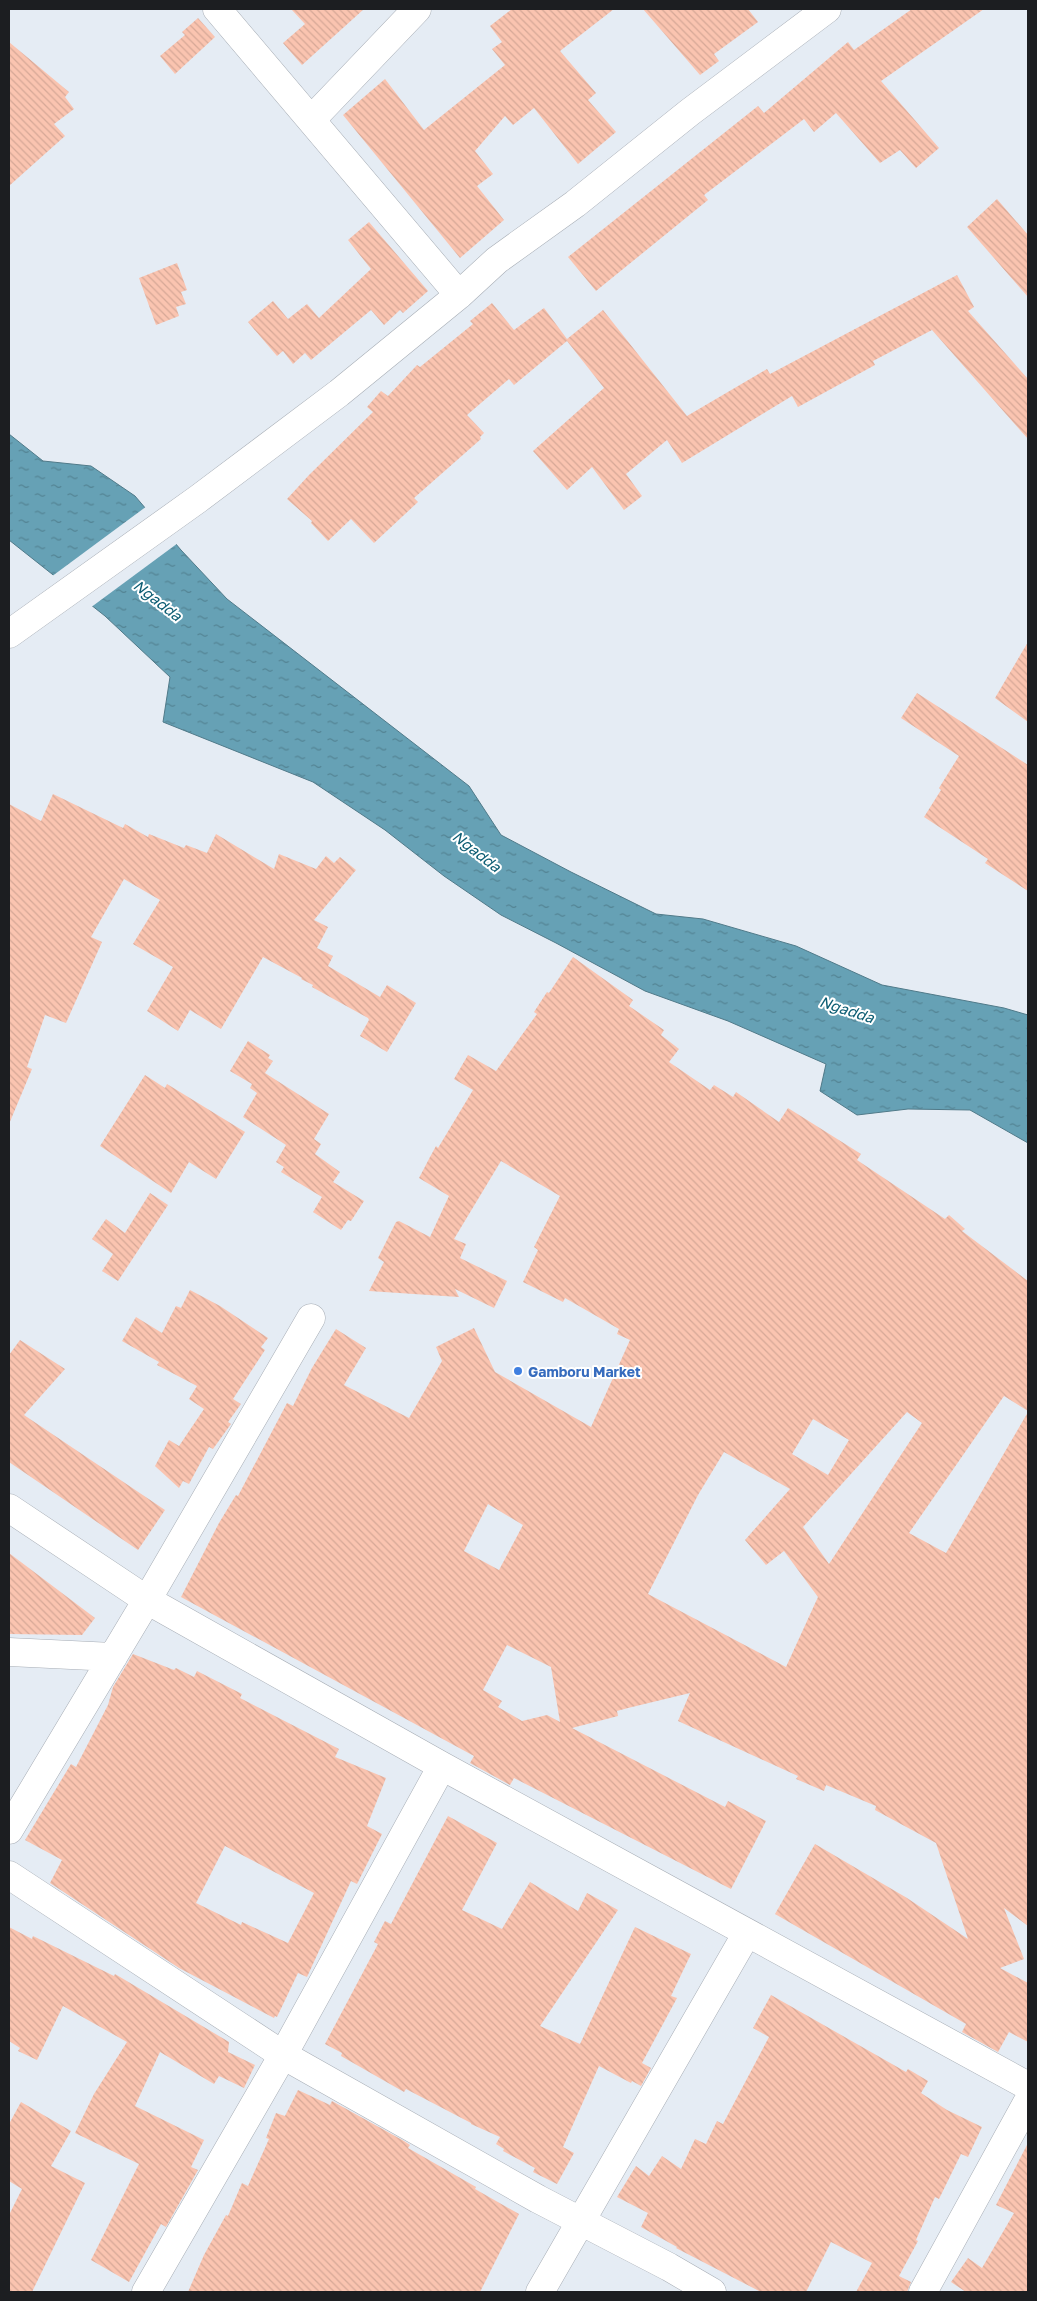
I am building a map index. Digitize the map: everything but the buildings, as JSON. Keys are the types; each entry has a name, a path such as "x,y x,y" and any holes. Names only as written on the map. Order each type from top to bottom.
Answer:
{"street":[{"path":"217,9 459,295"},
{"path":"312,120 417,9"},
{"path":"9,634 198,499 339,393 459,295 498,260 575,204 690,112 827,9"},
{"path":"9,1830 147,1600 312,1318"},
{"path":"9,1508 147,1600 442,1766 1028,2086"},
{"path":"9,1652 113,1657"},
{"path":"146,2292 283,2055 442,1766"},
{"path":"9,1875 283,2055 581,2222 712,2292"},
{"path":"540,2292 747,1933"},
{"path":"922,2292 1028,2101"}],"water":[{"name":"Ngadda","path":"9,434 43,461 91,466 135,496 181,550 227,599 469,786 501,835 656,914 703,919 796,946 882,985 1004,1008 1028,1015 1028,1143 970,1110 908,1109 857,1115 820,1091 826,1064 728,1021 645,991 501,915 444,876 385,830 313,782 163,722 170,677 105,616 9,540"}],"pier":[{"path":"147,506 178,543 90,608 51,577"}],"place":[{"name":"Gamboru Market","path":"518,1371"}]}
